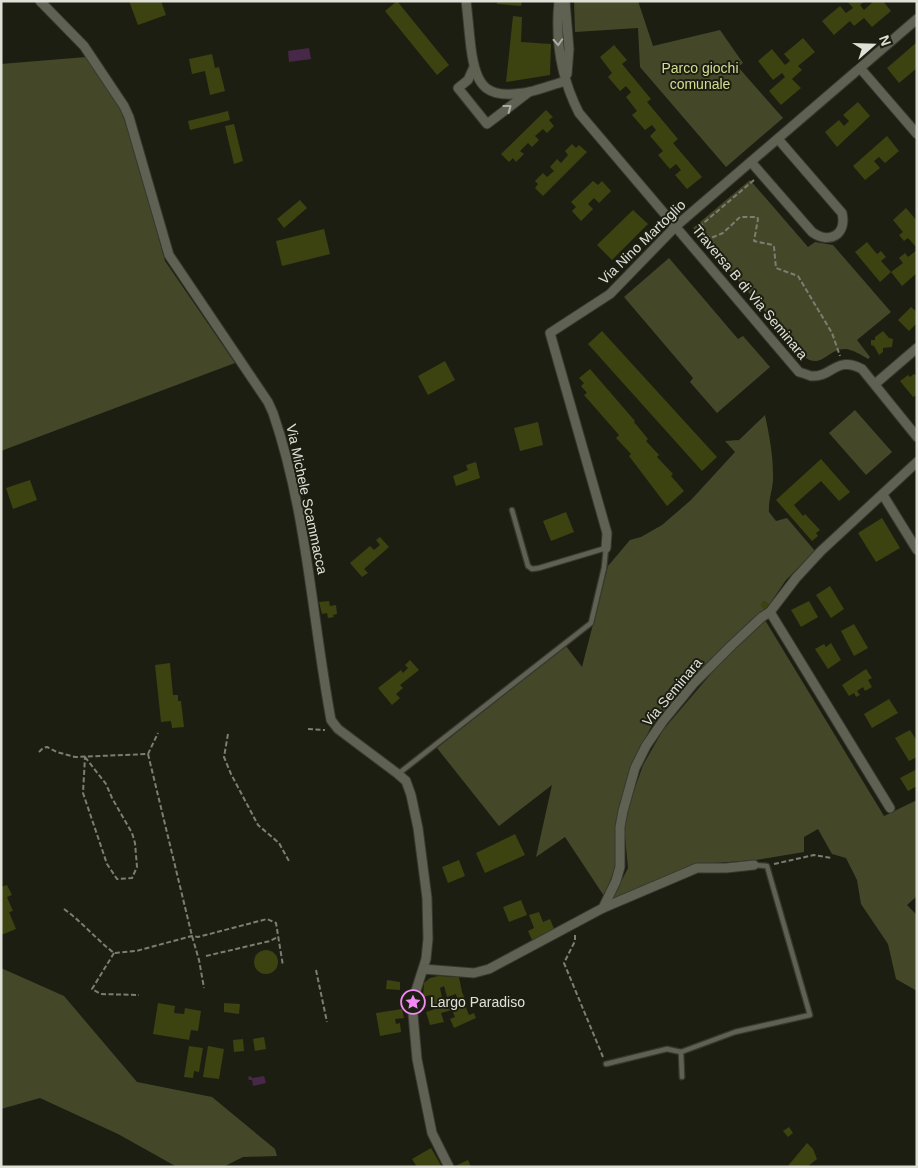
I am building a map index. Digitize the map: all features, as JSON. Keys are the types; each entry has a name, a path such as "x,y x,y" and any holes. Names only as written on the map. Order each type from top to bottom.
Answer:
{"street":[{"name":"Via Michele Scammacca","path":"40,1 84,46 120,100 129,117 169,255 268,402 273,413 298,509 331,720 338,728 406,781 412,795 427,898 428,939 423,970 418,980 412,1003 414,1032 417,1059 432,1133 449,1167"},
{"path":"466,1 474,69 483,86 491,92 501,94 530,92 566,81"},
{"path":"559,1 558,47 572,100 579,113 676,226"},
{"path":"565,1 569,49 566,81"},
{"name":"Via Nino Martoglio","path":"606,548 606,533 550,333 610,294 676,226 917,19"},
{"path":"860,68 917,134"},
{"path":"474,69 468,80 458,88 487,124 530,92"},
{"path":"751,162 812,232 819,237 827,238 834,236 843,227 842,212 778,139"},
{"name":"Traversa B di Via Seminara","path":"676,226 800,372 811,376 820,375 839,366 846,364 855,365 862,369 875,384 917,437"},
{"path":"875,384 917,348"},
{"name":"Via Seminara","path":"604,908 616,881 620,866 620,827 635,768 646,746 663,720 694,684 732,645 770,612 802,571 832,540 917,462"},
{"path":"883,495 917,550"},
{"path":"770,612 890,808"},
{"path":"423,970 482,972 604,908 697,868 726,868 754,865"}],"lane":[{"path":"398,774 590,623 604,568 606,548 532,569 528,566 512,510"},
{"path":"606,1064 667,1049 681,1052 735,1032 810,1016 767,866 754,865"},
{"path":"681,1052 682,1077"}],"path":[{"path":"762,174 700,226 700,230 711,238 722,233 740,217 757,217 754,241 772,245 774,247 776,268 798,276 832,333 838,351"},
{"path":"308,729 338,728"},
{"path":"158,733 148,754 199,960 204,988"},
{"path":"228,734 224,757 231,774 258,824 279,844 290,863"},
{"path":"39,752 43,748 48,747 57,752 75,757 148,754"},
{"path":"85,757 106,784 132,833 135,843 137,867 132,878 117,879 107,864 83,793 85,757"},
{"path":"767,866 814,855 832,858"},
{"path":"64,909 77,918 98,941 114,953 136,951 267,919 276,922 283,966"},
{"path":"574,925 575,941 564,963 606,1064"},
{"path":"206,956 270,941 278,937"},
{"path":"114,953 92,988 101,994 139,995"},
{"path":"316,970 328,1022"}],"green space":[{"name":"Parco giochi comunale","path":"574,1 638,1 653,46 720,30 743,63 738,67 783,118 726,167 640,67 638,28 575,32"},
{"path":"86,57 120,108 131,138 165,261 235,363 1,451 1,64"},
{"path":"750,180 808,247 815,242 833,245 891,312 857,340 870,357 868,359 852,350 846,349 839,350 815,361 803,356 693,228"},
{"path":"669,258 738,339 743,336 770,367 717,413 690,382 693,378 624,297"},
{"path":"855,410 892,452 866,475 829,433"},
{"path":"765,415 773,467 769,512 776,521 787,518 815,551 786,580 769,605 764,601 761,605 765,610 745,626 698,675 690,673 685,678 687,686 652,725 641,747 623,795 615,826 616,866 604,896 565,837 536,857 552,785 499,826 437,748 566,646 582,667 608,566 630,540 641,537 662,525 691,500 735,452 725,441 739,440"},
{"path":"765,620 884,816 917,800 917,896 907,905 917,915 917,991 896,979 888,944 861,904 857,880 846,858 832,854 818,829 804,837 804,852 756,860 701,864 688,867 612,899 628,868 624,825 643,765 663,730 721,662"},
{"path":"1,968 64,996 137,1082 212,1097 275,1149 277,1156 243,1157 223,1167 177,1167 118,1134 40,1098 1,1109"}],"shaded area":[{"path":"309,48 311,59 289,62 288,51"},
{"path":"251,1076 252,1078 264,1076 266,1083 253,1086 252,1080 249,1080 248,1077"}],"building":[{"path":"129,1 161,1 166,15 138,25"},
{"path":"397,1 449,65 437,75 385,11"},
{"path":"497,1 522,1 521,6 497,4"},
{"path":"847,1 865,1 860,5 864,10 874,1 883,1 891,11 872,27 864,18 854,26 850,21 834,35 822,21 840,6 846,13 853,8"},
{"path":"513,16 522,17 521,42 551,44 550,75 506,82"},
{"path":"803,38 815,52 798,66 802,70 792,79 801,88 781,105 769,91 785,77 782,73 773,80 758,61 772,49 785,65 790,61 784,54"},
{"path":"917,42 917,68 899,83 887,68"},
{"path":"614,45 627,60 622,64 651,99 647,102 678,139 673,143 702,177 687,189 675,175 681,170 676,164 670,169 658,155 663,151 650,136 656,130 652,125 645,130 632,115 637,111 626,97 631,92 626,86 620,91 608,77 612,73 600,57"},
{"path":"212,54 215,68 219,67 225,91 210,95 205,71 192,74 189,59"},
{"path":"858,102 870,116 837,147 825,132 839,120 844,126 849,121 843,115"},
{"path":"546,110 553,117 549,120 554,126 547,133 543,129 535,136 539,140 532,147 528,143 520,151 524,154 516,162 513,158 509,162 501,154"},
{"path":"228,111 230,120 190,130 188,121"},
{"path":"234,124 243,161 234,164 225,126"},
{"path":"887,136 899,151 885,163 879,157 874,161 880,168 865,180 853,166"},
{"path":"572,144 576,148 579,145 587,152 543,196 535,188 538,184 535,181 543,173 547,177 554,171 550,167 557,159 561,163 568,155 565,151"},
{"path":"593,181 598,185 602,181 611,191 599,203 594,198 588,204 593,209 581,221 572,211 576,207 571,202"},
{"path":"300,200 307,208 284,228 277,219"},
{"path":"906,208 917,221 917,248 908,238 904,241 899,235 903,232 893,220"},
{"path":"633,210 648,224 612,260 597,245"},
{"path":"324,229 330,254 282,266 276,241"},
{"path":"867,242 877,254 881,251 886,257 881,261 891,272 880,282 855,252"},
{"path":"917,250 917,273 902,286 891,272 903,263 899,258 905,253 908,257"},
{"path":"911,307 917,312 915,315 917,323 909,331 898,320"},
{"path":"602,331 717,457 702,471 588,344"},
{"path":"883,331 889,338 893,339 892,347 883,348 883,352 879,355 874,346 871,345 871,340 875,340 875,337"},
{"path":"445,361 455,380 428,395 418,376"},
{"path":"590,369 635,421 648,439 646,441 659,455 657,457 673,474 671,476 684,491 667,506 629,456 631,454 616,438 619,435 584,395 587,393 581,386 584,383 579,378"},
{"path":"914,374 917,376 917,395 913,397 900,381 908,375 910,377"},
{"path":"538,422 543,445 520,451 514,428"},
{"path":"821,459 850,492 839,501 821,481 794,505 803,516 805,514 820,530 816,533 818,536 812,541 776,500"},
{"path":"476,462 480,478 456,486 453,476 468,470 466,465"},
{"path":"30,480 37,500 13,509 6,488"},
{"path":"566,512 574,532 551,541 543,521"},
{"path":"882,518 900,548 876,562 858,533"},
{"path":"380,537 389,547 364,569 368,573 362,577 350,563 370,546 374,550 380,545 376,540"},
{"path":"830,586 844,609 831,618 816,595"},
{"path":"329,601 330,606 336,605 337,614 333,615 334,617 328,618 327,613 322,614 319,602"},
{"path":"764,601 769,605 765,610 760,605"},
{"path":"809,601 818,617 801,627 791,610"},
{"path":"854,624 868,648 854,656 841,631"},
{"path":"831,643 841,660 828,669 815,649 824,644 826,647"},
{"path":"410,660 419,670 400,685 403,688 396,694 400,698 392,705 378,688 401,670 403,673 408,668 405,665"},
{"path":"170,663 173,695 178,695 178,701 181,701 184,727 172,728 171,721 161,722 155,665"},
{"path":"866,669 872,678 868,680 872,687 865,691 863,687 857,691 860,695 856,697 854,693 849,696 842,685"},
{"path":"889,699 898,713 872,728 864,714"},
{"path":"910,730 917,741 917,757 909,761 895,738"},
{"path":"917,769 917,786 908,791 900,778"},
{"path":"515,834 525,855 485,873 476,853"},
{"path":"459,860 465,876 448,883 442,867"},
{"path":"7,885 12,895 7,897 13,911 9,912 16,929 1,935 1,887"},
{"path":"521,900 527,915 509,922 503,907"},
{"path":"539,912 543,922 550,919 555,931 532,940 528,931 534,928 529,915"},
{"path":"266,950 271,951 277,957 277,967 271,973 266,974 261,973 255,967 254,962 255,957 261,951"},
{"path":"438,976 459,977 466,1002 464,1003 469,1015 474,1013 476,1018 454,1028 450,1019 455,1017 452,1010 441,1013 444,1022 430,1025 426,1012 435,1009 431,995 423,997 424,983 430,978","holes":["444,986 447,997 456,994 458,1001 450,1004 450,1002 447,1003 448,1006 444,1007 440,988"]},
{"path":"387,980 400,982 400,990 386,989"},
{"path":"158,1003 175,1006 174,1013 184,1014 185,1008 201,1011 198,1031 191,1030 189,1040 153,1034"},
{"path":"224,1003 240,1004 239,1014 224,1012"},
{"path":"402,1009 404,1018 395,1019 396,1024 400,1023 401,1032 380,1036 376,1013"},
{"path":"264,1037 266,1049 255,1051 253,1039"},
{"path":"243,1039 244,1051 234,1052 233,1040"},
{"path":"189,1046 203,1048 199,1072 194,1071 193,1078 184,1077"},
{"path":"208,1046 224,1049 219,1079 203,1077"},
{"path":"789,1127 793,1133 788,1137 783,1131"},
{"path":"807,1143 813,1149 817,1159 807,1167 787,1167"},
{"path":"431,1148 442,1167 417,1167 412,1159"},
{"path":"468,1160 471,1167 453,1167"}],"place":[{"name":"Largo Paradiso","path":"413,1002"}]}
